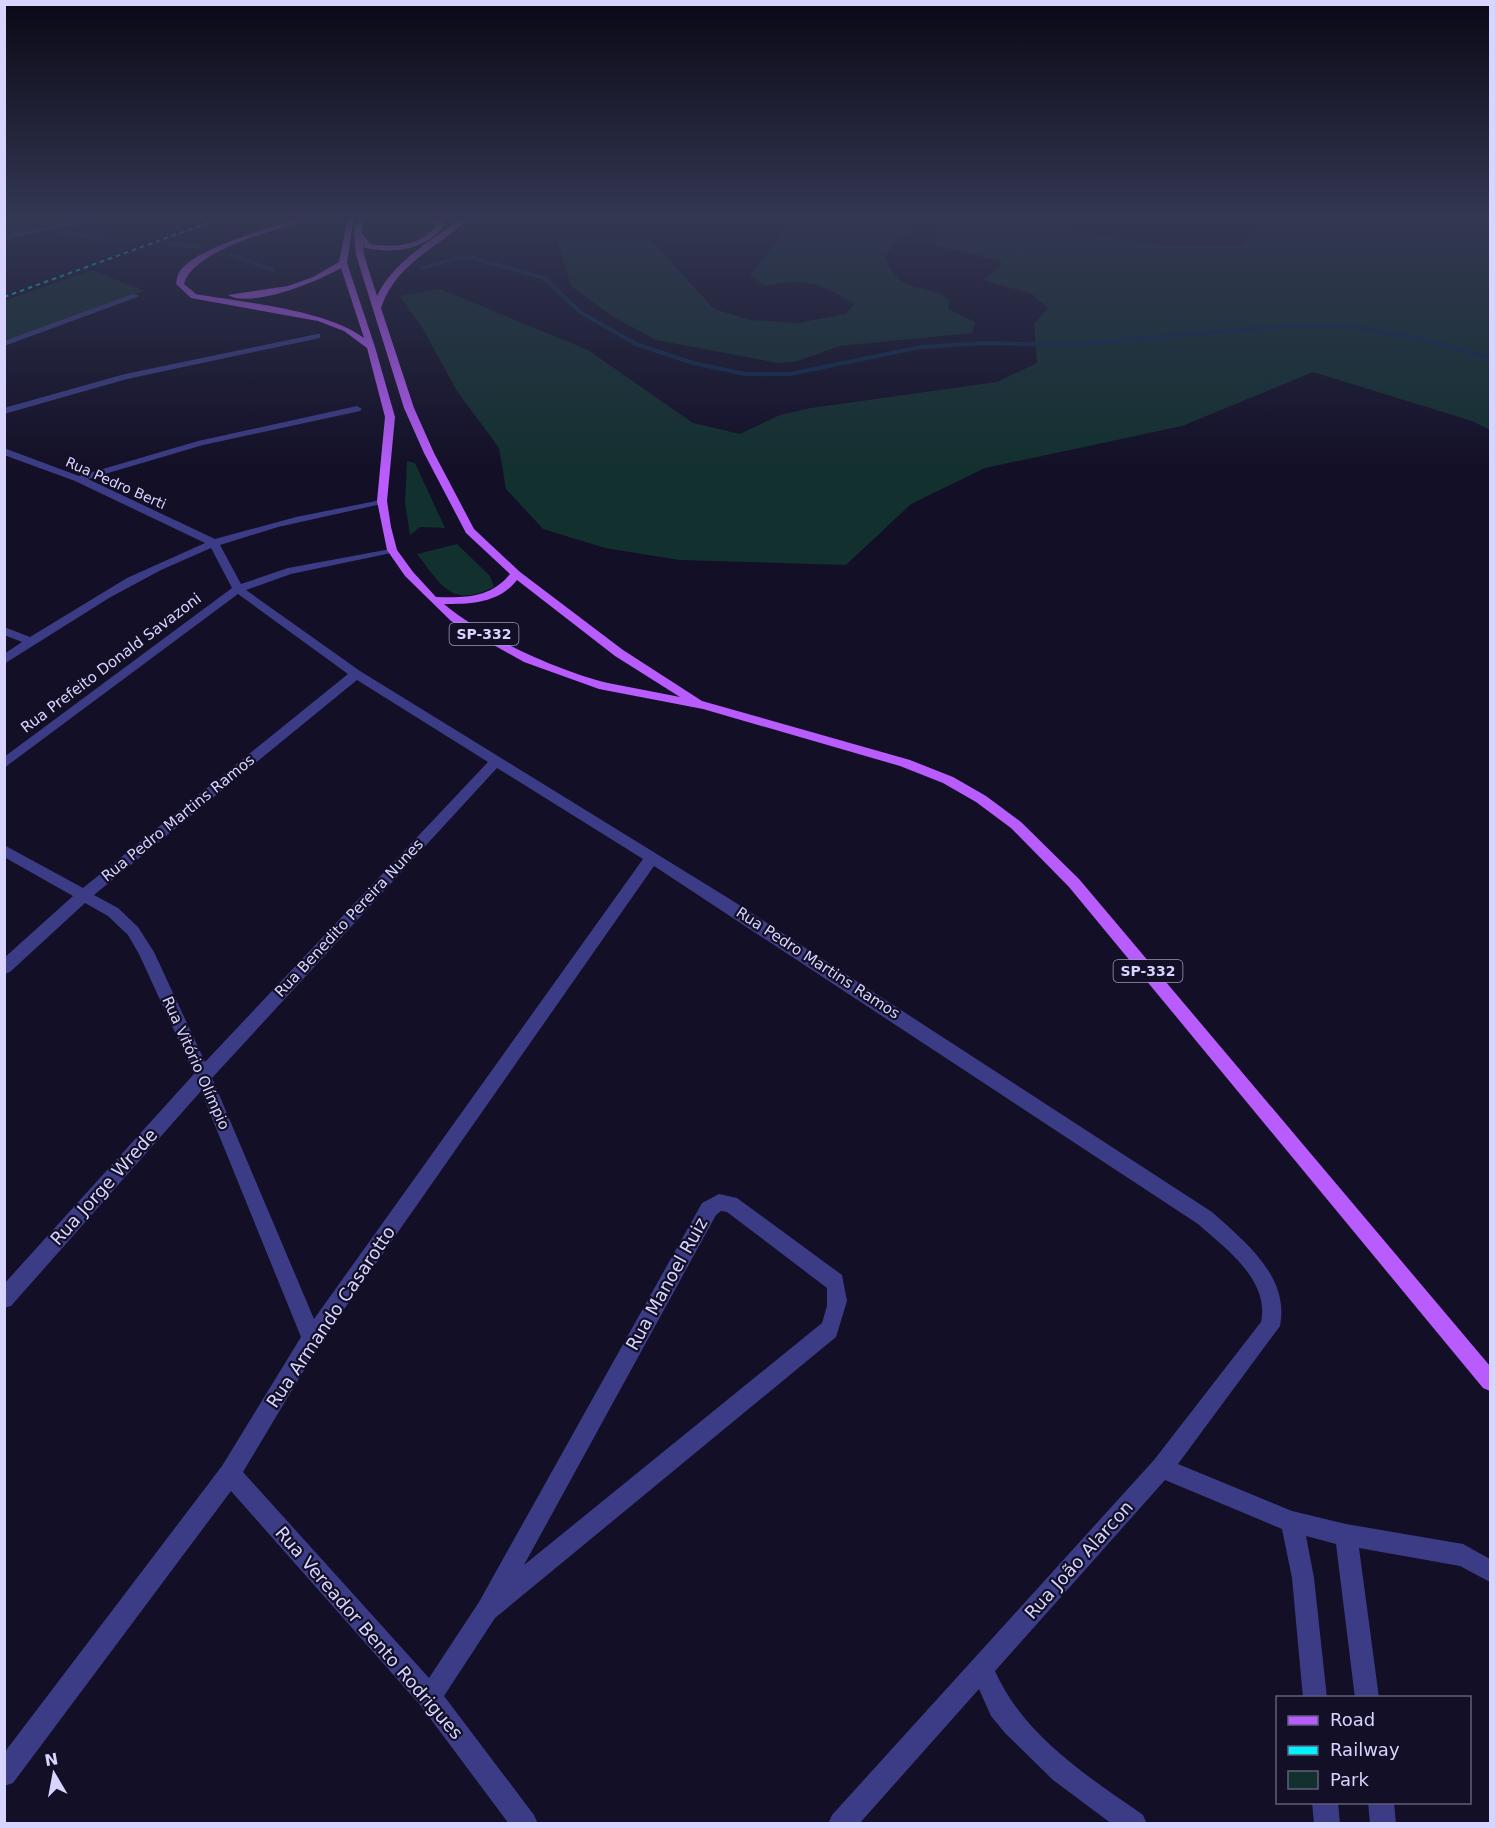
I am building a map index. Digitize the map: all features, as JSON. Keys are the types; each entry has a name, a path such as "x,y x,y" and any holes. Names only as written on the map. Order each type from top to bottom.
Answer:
{"main road":[{"path":"223,301 320,319 347,329 371,347"},
{"name":"SP-332","path":"357,301 390,417 382,501 392,550 409,574 433,600 455,619 528,658 617,691 704,705 905,763 948,780 981,799 1016,825 1074,883 1491,1381"},
{"name":"SP-332","path":"375,301 409,408 429,453 470,531 516,574 619,653 704,705"},
{"path":"377,308 378,301"},
{"name":"SP-332","path":"433,600 477,600 490,596 501,590 516,574"}],"street":[{"path":"4,344 121,301"},
{"path":"4,411 125,377 317,336"},
{"path":"79,479 201,443 357,409"},
{"name":"Rua Pedro Berti","path":"4,451 79,479 214,543"},
{"path":"4,660 143,574 214,543 273,526 382,501"},
{"name":"Rua Pedro Martins Ramos","path":"214,543 238,589 356,674 652,857 1205,1218 1240,1250 1262,1275"},
{"name":"Rua Prefeito Donald Savazoni","path":"4,764 238,589 288,571 392,550"},
{"path":"4,630 31,642"},
{"name":"Rua Pedro Martins Ramos","path":"4,968 84,895 356,674"},
{"name":"Rua Benedito Pereira Nunes","path":"203,1076 496,761"},
{"name":"Rua Vitório Olímpio","path":"4,850 113,912 133,931 146,952 203,1076 312,1338"},
{"name":"Rua Armando Casarotto","path":"4,1774 230,1474 312,1338 652,857"},
{"name":"Rua Jorge Wrede","path":"4,1299 203,1076"},
{"name":"Rua Manoel Ruiz","path":"430,1697 487,1610 708,1209 719,1202 731,1204 835,1282 839,1296 837,1311 829,1330 487,1610"},
{"name":"Rua João Alarcon","path":"842,1824 1162,1467 1270,1326 1273,1312 1262,1275"},
{"path":"1162,1467 1292,1522 1346,1535 1463,1555 1491,1570"},
{"name":"Rua Vereador Bento Rodrigues","path":"230,1474 430,1697 525,1824"},
{"path":"1292,1522 1303,1578 1315,1696"},
{"path":"1346,1535 1367,1696"},
{"path":"982,1669 999,1705 1024,1736 1050,1762 1134,1824"},
{"path":"1325,1804 1327,1824"},
{"path":"1381,1804 1383,1824"}],"green space":[{"path":"4,301 115,301 5,341"},
{"path":"404,301 470,301 588,350 693,423 740,434 780,415 811,408 997,382 1037,363 1034,324 1048,308 1040,301 1490,301 1490,430 1472,421 1313,372 1182,426 985,468 911,504 846,565 679,560 605,548 543,529 506,489 499,448 457,391 423,329"},
{"path":"592,301 707,301 714,309 750,320 797,323 846,314 854,304 849,301 949,301 948,309 975,322 972,333 840,346 797,361 778,363 656,340 612,316"},
{"path":"407,461 415,463 445,528 420,527 410,535 405,503"},
{"path":"457,544 490,576 494,587 467,595 449,591 417,554"}],"waterway":[{"path":"569,301 580,312 636,344 693,363 745,374 790,374 921,347 984,343 1066,345 1288,326 1348,326 1417,338 1490,358"}]}
